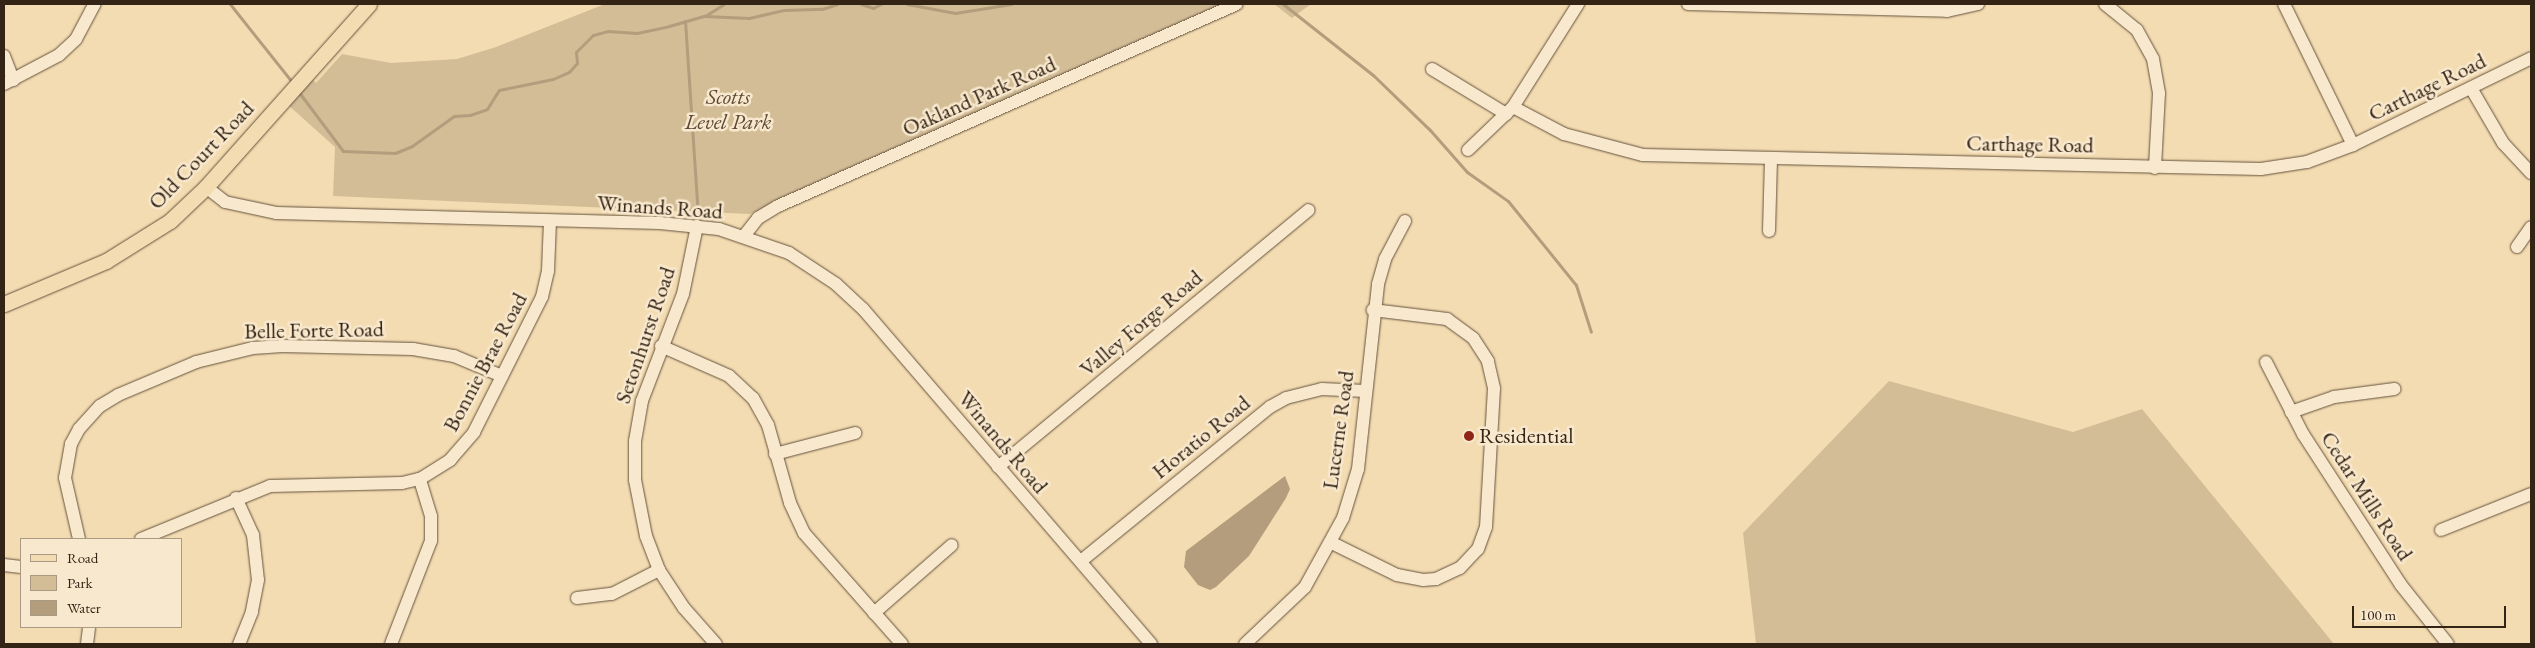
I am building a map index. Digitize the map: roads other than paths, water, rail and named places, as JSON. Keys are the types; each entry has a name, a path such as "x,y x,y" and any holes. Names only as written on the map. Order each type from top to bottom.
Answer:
{"main road":[{"name":"Old Court Road","path":"4,304 122,252 170,221 206,187 369,4"}],"street":[{"path":"4,56 9,82 59,55 76,39 95,4"},
{"name":"Oakland Park Road","path":"744,236 758,218 778,206 1237,4"},
{"path":"1468,150 1509,110 1578,4"},
{"path":"1688,4 1850,6 1947,11 1978,4"},
{"path":"2105,4 2137,30 2153,59 2159,93 2155,168"},
{"path":"2284,4 2354,145"},
{"name":"Carthage Road","path":"1432,69 1509,110 1564,134 1617,150 1674,157 2235,170 2285,167 2354,145 2531,58"},
{"path":"2471,88 2499,137 2531,173"},
{"path":"1768,231 1771,158"},
{"name":"Winands Road","path":"206,187 225,202 276,213 696,226 744,236 789,253 849,295 1151,644"},
{"name":"Valley Forge Road","path":"998,468 1309,210"},
{"name":"Bonnie Brae Road","path":"143,538 236,498 288,483 380,484 420,479 463,448 502,376 546,284 550,221"},
{"name":"Lucerne Road","path":"1245,644 1304,587 1332,543 1346,510 1358,468 1373,310 1385,259 1405,221"},
{"name":"Setonhurst Road","path":"696,226 683,294 642,401 634,461 640,516 659,570 684,608 716,644"},
{"path":"2517,247 2531,227"},
{"path":"1332,543 1397,576 1423,580 1436,579 1460,568 1478,549 1486,527 1494,388 1488,361 1473,338 1447,319 1373,310"},
{"name":"Belle Forte Road","path":"80,538 65,478 71,444 79,429 100,406 118,396 196,362 225,353 272,346 413,349 454,356 502,376"},
{"path":"662,346 713,368 742,386 762,410 790,504 804,532 902,644"},
{"name":"Cedar Mills Road","path":"2266,362 2291,412 2401,586 2448,644"},
{"name":"Horatio Road","path":"1080,561 1270,407 1286,398 1322,389 1365,391"},
{"path":"2291,412 2334,397 2394,389"},
{"path":"775,454 855,433"},
{"path":"391,644 431,541 431,516 420,479"},
{"path":"2441,530 2531,494"},
{"path":"236,498 253,535 258,573 252,612 239,644"},
{"path":"874,614 952,544"},
{"path":"4,565 20,567"},
{"path":"577,598 612,594 659,570"},
{"path":"87,644 89,628"}],"water":[{"path":"1285,476 1290,489 1286,498 1249,556 1216,587 1210,590 1198,585 1184,567 1186,551"}],"waterway":[{"path":"230,4 292,82"},
{"path":"298,91 343,151 395,153 412,146 454,116 470,115 487,109 499,90 553,79 569,72 577,63 576,52 593,35 608,31 637,33 669,26 705,16 724,4"},
{"path":"705,16 749,18 784,10 822,9 837,4"},
{"path":"861,4 873,8 881,4"},
{"path":"907,4 955,13 1011,4"},
{"path":"1283,4 1373,75 1430,130 1467,172 1508,201 1576,285 1591,332"},
{"path":"685,21 697,204"}],"place":[{"name":"Residential","path":"1469,436"}],"park label":[{"name":"Scotts Level Park","path":"728,108"}]}
